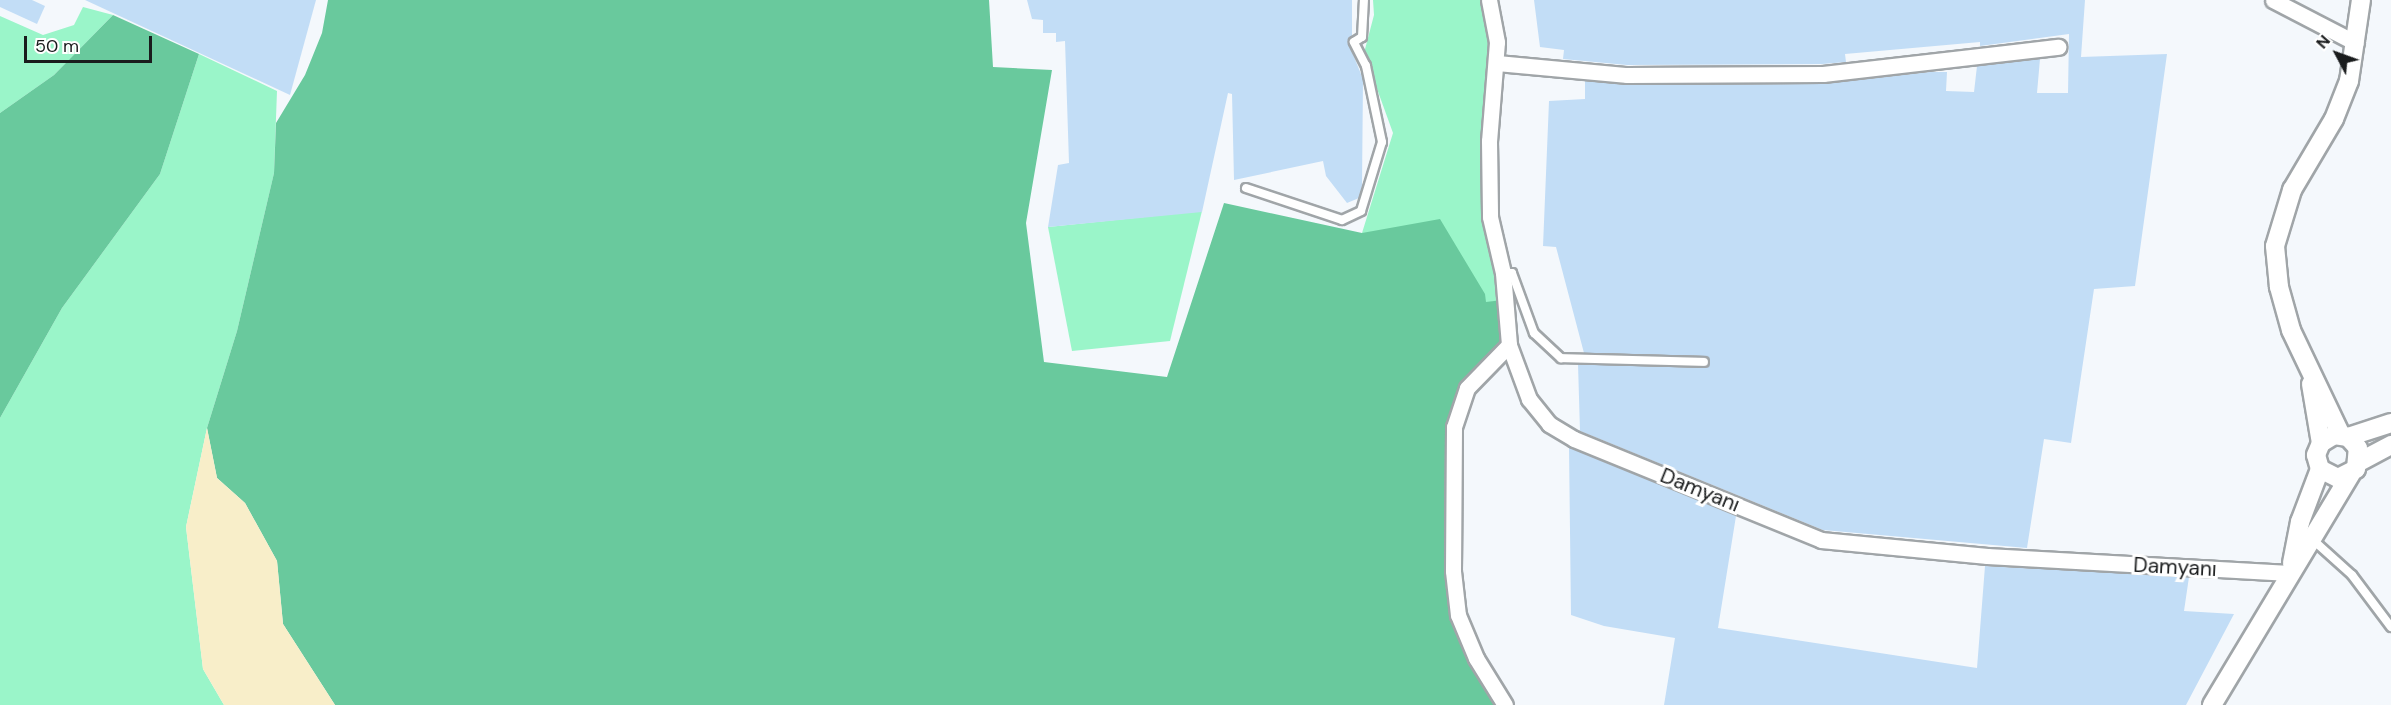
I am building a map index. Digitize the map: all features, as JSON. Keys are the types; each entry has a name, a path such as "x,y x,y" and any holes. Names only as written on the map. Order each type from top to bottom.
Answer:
{"street":[{"name":"Damyanı","path":"1489,0 1497,63 1490,141 1490,217 1503,273 1509,345 1529,399 1549,424 1574,439 1821,540 1987,556 2290,573"},
{"path":"2273,0 2356,43"},
{"path":"2212,705 2355,468 2358,447 2344,436 2291,330 2279,287 2275,246 2292,190 2334,119 2349,81 2361,0"},
{"path":"1497,63 1627,75 1823,74 2058,47"},
{"path":"1505,705 1476,658 1458,615 1452,572 1454,449 1458,406 1467,388 1509,345"},
{"path":"2290,573 2300,522 2320,469 2316,455 2321,442 2308,366"},
{"path":"2321,442 2391,423"},
{"path":"2320,469 2338,478 2391,445"}],"lane":[{"path":"1246,189 1342,220 1361,211 1382,142 1366,66 1354,42 1362,37 1364,0"},
{"path":"1503,273 1512,273 1534,333 1561,358 1704,362"},
{"path":"2312,539 2352,575 2391,627"}],"green space":[{"path":"328,0 989,0 993,67 1052,70 1026,223 1044,362 1167,377 1224,203 1362,233 1440,219 1485,294 1486,302 1502,300 1503,340 1463,386 1449,571 1500,705 335,705 283,624 277,561 245,503 217,478 207,428 237,331 274,173 276,123 305,75 322,33"},
{"path":"1373,0 1485,0 1492,42 1486,141 1502,300 1486,303 1362,233 1393,133 1364,53 1374,15"},
{"path":"83,7 113,15 54,75 0,113 0,16 43,35 74,25"},
{"path":"113,15 199,54 160,174 62,308 0,418 0,113 54,75"},
{"path":"199,54 277,91 274,173 237,331 207,428 186,527 203,669 224,705 0,705 0,418 62,308 160,174"},
{"path":"1202,211 1170,341 1072,351 1048,227"}],"sand":[{"path":"207,428 217,478 245,503 277,561 283,624 335,705 224,705 203,669 186,527"}],"building":[{"path":"0,0 32,0 45,6 37,24 0,7"},
{"path":"85,0 316,0 290,95"},
{"path":"1027,0 1352,0 1352,36 1348,42 1363,79 1362,186 1359,198 1347,203 1326,176 1323,161 1234,180 1232,94 1228,93 1202,212 1048,227 1058,165 1069,163 1065,41 1056,42 1056,33 1043,33 1043,20 1032,19"},
{"path":"1534,0 2085,0 2081,57 2167,54 2135,286 2094,289 2071,443 2044,439 2027,548 1823,530 1580,431 1578,364 1704,368 1710,362 1704,356 1584,353 1556,247 1543,246 1549,101 1585,99 1585,81 1627,85 1823,84 1930,72 1947,72 1946,91 1974,92 1977,66 2040,59 2037,93 2068,93 2069,34 1980,46 1980,42 1845,54 1846,62 1822,64 1627,65 1563,59 1564,50 1540,47"},
{"path":"1569,447 1736,516 1718,628 1977,668 1985,566 2189,577 2184,611 2234,614 2186,705 1664,705 1675,638 1604,626 1571,615"}]}
